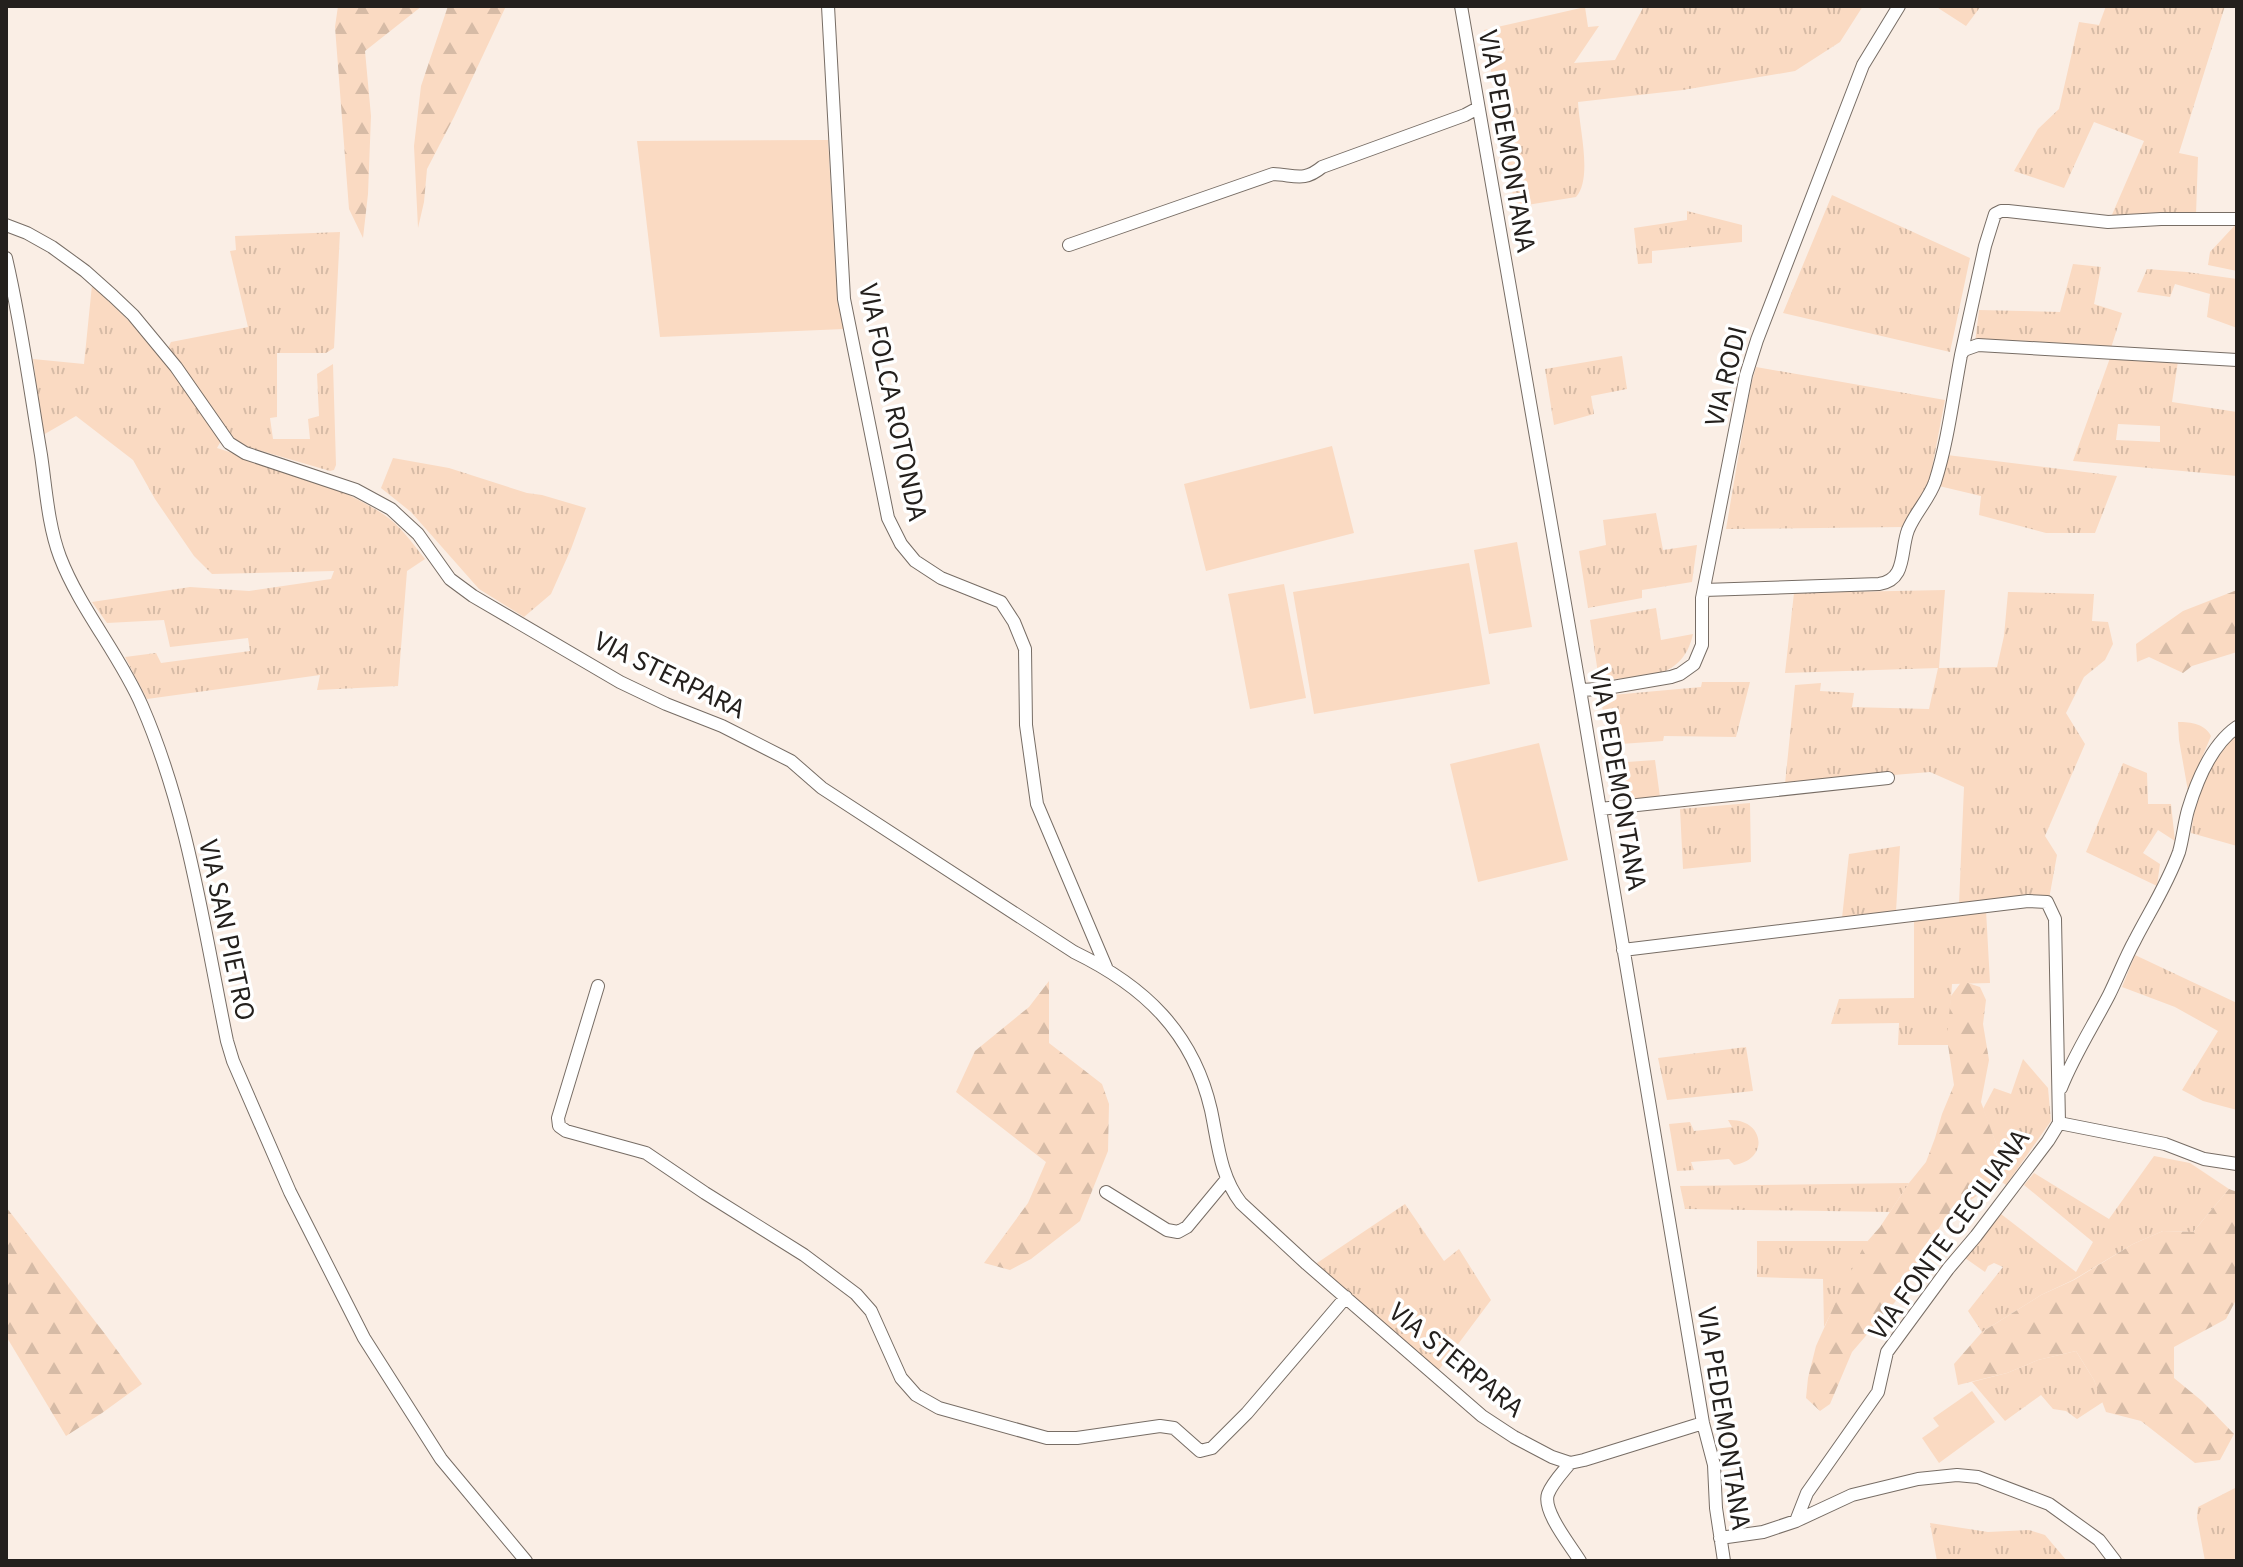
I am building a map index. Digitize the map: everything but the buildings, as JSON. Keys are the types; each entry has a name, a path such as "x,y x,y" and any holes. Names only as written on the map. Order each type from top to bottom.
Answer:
{"street":[{"name":"VIA FOLCA ROTONDA","path":"828,6 844,299 888,518 901,544 915,561 941,578 1001,602 1014,622 1025,649 1026,725 1037,804 1106,967"},
{"name":"VIA PEDEMONTANA","path":"1461,6 1703,1423 1714,1465 1724,1561"},
{"name":"VIA RODI","path":"1580,690 1671,677 1694,664 1702,645 1704,590 1746,375 1768,309 1863,65 1899,6"},
{"path":"1069,245 1273,174 1300,178 1312,176 1322,167 1478,108"},
{"path":"1704,590 1879,584 1894,579 1900,569 1907,533 1934,483 1940,462 1985,246 1995,214 2008,211 2108,222 2237,219"},
{"name":"VIA STERPARA","path":"6,225 52,247 85,271 133,315 176,367 229,443 245,453 356,490 391,509 418,534 450,579 473,596 630,687 722,726 791,761 835,797 1074,952 1106,967 1154,1005 1190,1052 1207,1095 1226,1180 1251,1214 1482,1416 1526,1444 1570,1463"},
{"name":"VIA SAN PIETRO","path":"6,258 53,532 71,581 141,704 167,772 191,863 233,1061 290,1192 364,1338 441,1459 526,1561"},
{"path":"1961,355 1964,350 1978,345 2237,360"},
{"path":"2060,1091 2134,940 2162,894 2180,849 2188,809 2207,763 2216,747 2237,727"},
{"path":"1600,809 1888,778"},
{"name":"VIA FONTE CECILIANA","path":"1623,950 2028,901 2047,902 2055,919 2059,1123 1887,1352 1878,1392 1807,1493 1796,1521"},
{"path":"598,986 558,1118 559,1126 566,1131 646,1153 804,1255 856,1294 871,1311 901,1378 916,1395 939,1408 1047,1438 1077,1438 1160,1426 1174,1428 1200,1451 1212,1448 1247,1413 1346,1297"},
{"path":"2059,1123 2165,1144 2204,1159 2237,1164"},
{"path":"1106,1192 1165,1229 1178,1232 1187,1227 1226,1180"},
{"path":"1580,1561 1547,1504 1549,1492 1570,1463 1703,1423"},
{"path":"1720,1538 1763,1532 1796,1521 1852,1495 1918,1479 1957,1475 1978,1477 2049,1504 2099,1540 2115,1561"}],"green space":[{"path":"338,6 422,6 365,51 371,116 363,238 349,209 335,27"},
{"path":"448,6 506,6 427,169 418,228 414,146 421,86"},
{"path":"1644,6 1863,6 1840,42 1795,71 1683,90 1578,102 1584,178 1576,197 1515,207 1484,30 1585,7 1588,27 1599,26 1574,63 1615,60"},
{"path":"1935,6 1981,6 1966,26"},
{"path":"2106,6 2225,6 2179,153 2198,157 2196,215 2111,217 2144,141 2094,122 2064,188 2014,171 2038,129 2059,109 2079,22 2099,25"},
{"path":"828,140 836,272 844,329 660,337 637,141"},
{"path":"1832,195 1970,258 1950,352 1783,313"},
{"path":"1687,211 1742,225 1742,242 1652,251 1652,263 1638,264 1634,228 1687,220"},
{"path":"2237,223 2237,271 2208,265 2210,252"},
{"path":"340,232 334,348 326,353 277,353 277,417 270,418 273,439 310,439 308,419 319,416 317,374 333,364 336,465 330,471 248,447 235,439 226,431 168,348 171,342 248,327 230,251 236,250 235,236"},
{"path":"2073,264 2101,267 2094,304 2122,313 2111,348 1975,343 1979,310 2060,312"},
{"path":"2147,269 2237,279 2237,328 2207,317 2210,294 2175,284 2170,297 2137,292"},
{"path":"92,285 134,326 184,386 221,441 217,448 302,476 364,503 395,524 425,559 407,571 398,686 317,690 320,675 147,699 125,657 156,653 161,663 250,651 248,638 170,647 164,620 107,623 92,602 190,587 249,591 331,579 334,571 212,574 194,556 133,460 76,416 43,435 33,359 84,364"},
{"path":"1622,356 1627,389 1591,396 1594,414 1554,425 1545,369"},
{"path":"2110,358 2178,361 2172,402 2237,412 2237,476 2073,461","holes":["2118,424 2160,426 2160,442 2116,440"]},
{"path":"1756,367 1945,400 1928,489 1904,527 1726,529"},
{"path":"1332,446 1354,533 1206,571 1184,484"},
{"path":"1947,455 2117,476 2095,533 2046,533 1979,515 1981,496 1939,486"},
{"path":"393,458 449,468 586,508 551,594 524,617 479,589 411,512 381,488"},
{"path":"1656,513 1663,550 1697,545 1692,582 1642,590 1642,598 1588,608 1579,551 1606,545 1603,520"},
{"path":"1517,542 1532,627 1489,634 1474,550"},
{"path":"1469,563 1490,684 1314,714 1293,592"},
{"path":"1284,584 1306,698 1250,709 1228,594"},
{"path":"1945,590 1939,668 1997,667 2004,636 2008,592 2094,594 2092,621 2108,622 2113,644 2105,660 2084,677 2066,713 2085,744 2045,836 2057,855 2049,899 1959,904 1964,787 1930,772 1785,784 1795,685 1821,683 1820,691 1854,693 1852,707 1929,709 1938,668 1785,673 1794,593"},
{"path":"2237,590 2237,652 2192,666 2183,673 2149,657 2137,662 2136,644 2183,611"},
{"path":"1656,608 1661,640 1693,634 1679,661 1657,674 1599,680 1590,620"},
{"path":"1702,682 1750,682 1736,737 1664,736 1663,741 1607,745 1601,696 1701,687"},
{"path":"2178,722 2197,724 2211,736 2188,791 2179,740"},
{"path":"2237,731 2237,846 2191,833 2196,801 2216,754"},
{"path":"1539,743 1568,860 1478,882 1450,764"},
{"path":"1655,760 1660,797 1621,801 1613,763"},
{"path":"2123,763 2147,773 2148,804 2171,804 2175,841 2158,830 2143,853 2160,864 2157,886 2086,852"},
{"path":"1750,803 1751,862 1683,869 1680,809"},
{"path":"1900,846 1896,911 1842,918 1849,854"},
{"path":"1986,910 1990,983 1952,984 1948,1045 1898,1045 1899,1023 1831,1024 1839,999 1914,998 1914,921"},
{"path":"2135,955 2237,1003 2237,1110 2203,1101 2182,1090 2218,1031 2175,1007 2122,987"},
{"path":"1049,981 1049,1043 1102,1084 1109,1104 1108,1151 1080,1221 1031,1259 1010,1270 984,1263 1028,1203 1046,1162 956,1092 975,1051 1029,1007"},
{"path":"1962,981 1980,987 1986,1000 1983,1024 1989,1060 1981,1102 2000,1154 1996,1178 1981,1193 1945,1218 1895,1302 1852,1352 1830,1404 1820,1411 1806,1398 1816,1346 1865,1244 1926,1162 1954,1085 1948,1025 1951,996"},
{"path":"1746,1047 1753,1091 1667,1100 1658,1058"},
{"path":"2023,1059 2048,1088 2051,1121 2006,1185 1996,1178 2000,1154 1983,1109 1994,1088 2011,1094"},
{"path":"1728,1120 1750,1125 1756,1132 1758,1148 1753,1156 1746,1162 1734,1165 1729,1159 1691,1162 1694,1170 1677,1171 1669,1124 1690,1122 1694,1131 1732,1127"},
{"path":"2154,1156 2190,1163 2229,1189 2193,1232 2163,1231 2133,1244 1982,1332 1968,1311 2003,1267 1994,1263 1985,1272 1965,1258 2001,1214 2076,1272 2093,1242 2024,1185 2034,1173 2109,1219"},
{"path":"1909,1183 1890,1212 1685,1209 1680,1186"},
{"path":"2229,1189 2237,1192 2237,1298 2226,1319 2174,1347 2174,1378 2234,1434 2220,1460 2195,1463 2141,1421 2106,1412 2094,1380 2076,1351 1958,1385 1954,1364 1982,1332 2133,1244 2163,1231 2193,1232"},
{"path":"1405,1204 1444,1261 1459,1249 1491,1300 1438,1371 1314,1265"},
{"path":"6,1207 142,1384 66,1436 6,1336"},
{"path":"1757,1241 1868,1241 1824,1327 1823,1279 1757,1277"},
{"path":"2076,1351 2103,1402 2077,1419 2066,1411 2053,1409 2041,1395 2005,1421 1972,1382 2007,1373 2038,1360"},
{"path":"1972,1391 1995,1422 1939,1463 1922,1438 1939,1426 1933,1418"},
{"path":"2237,1487 2237,1561 2205,1561 2197,1518 2198,1507"},
{"path":"1930,1523 1988,1532 2029,1530 2045,1535 2067,1561 1937,1561"}]}
